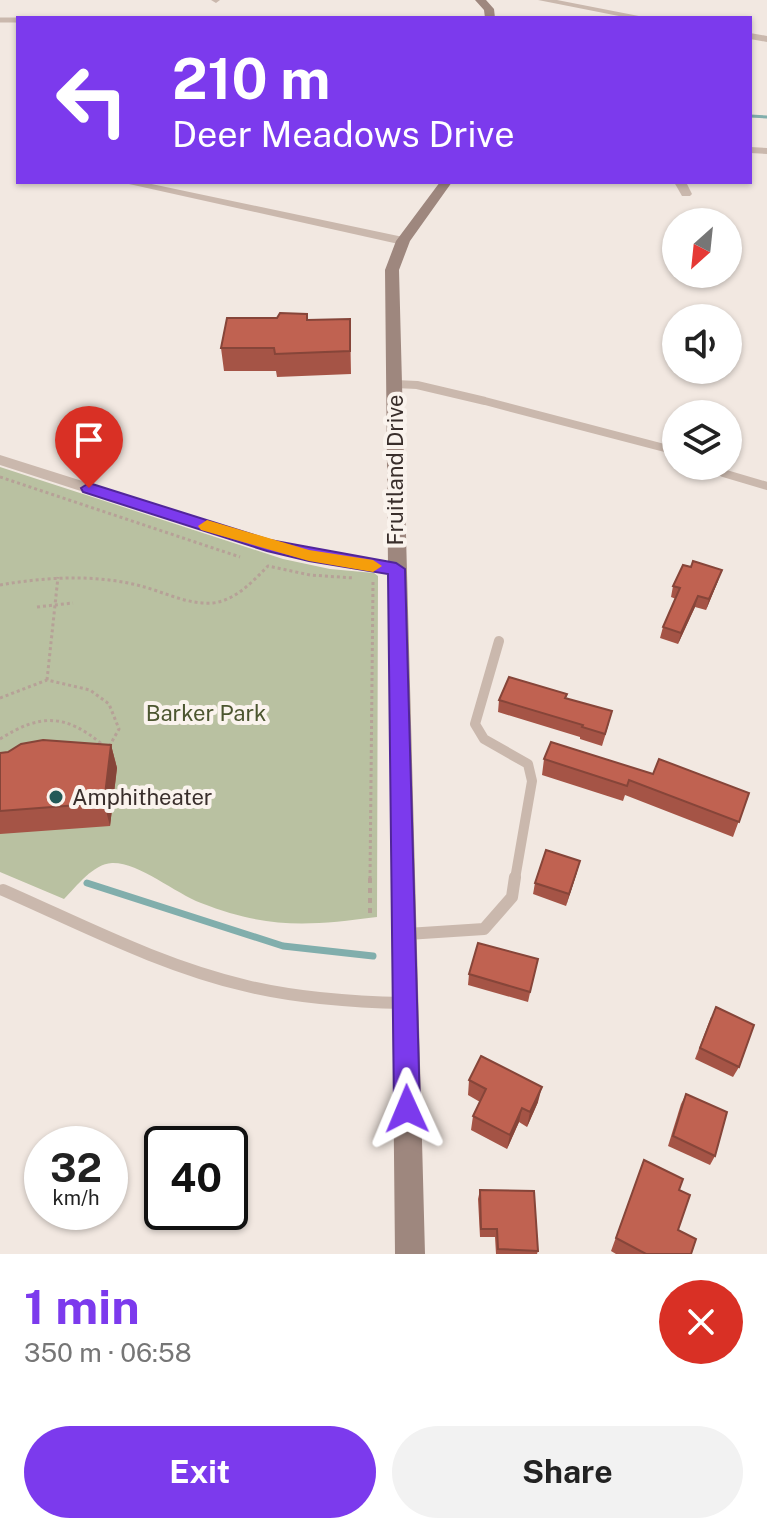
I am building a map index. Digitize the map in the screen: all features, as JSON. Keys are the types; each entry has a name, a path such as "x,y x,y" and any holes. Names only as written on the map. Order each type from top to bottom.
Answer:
{"street":[{"path":"542,0 633,16"},
{"path":"135,184 403,241"},
{"name":"Fruitland Drive","path":"410,1254 392,270 403,241 445,184"},
{"path":"0,460 267,545 396,569"}],"lane":[{"path":"395,384 417,385 485,401 662,447"},
{"path":"742,479 767,486"},
{"path":"403,934 484,929 512,897 532,781 528,764 484,739 475,724 499,641"},
{"path":"3,890 132,946 222,980 309,999 405,1003"}],"path":[{"path":"0,477 240,557"},
{"path":"0,585 58,577 121,581 157,595 198,603 223,600 245,591 268,566 310,575 354,578"},
{"path":"47,680 58,577"},
{"path":"368,579 373,582 370,913"},
{"path":"37,607 73,603"},
{"path":"0,698 47,680 90,690 109,704 119,729 115,741 107,747 86,730 60,719 20,726 0,739"}],"green space":[{"name":"Barker Park","path":"0,467 283,559 378,576 377,917 288,923 247,917 201,903 122,864 98,867 64,899 0,872"}],"building":[{"path":"280,313 307,314 307,320 350,319 350,351 275,354 274,348 221,348 227,318 277,318"},
{"path":"693,561 722,570 709,599 698,596 681,633 663,627 680,588 673,586 683,565 691,567"},
{"path":"509,677 612,711 605,734 499,700"},
{"path":"43,740 111,745 104,803 0,811 0,753 21,744"},
{"path":"551,742 653,774 659,759 749,793 739,822 629,780 627,786 544,759"},
{"path":"546,850 580,861 569,894 535,883"},
{"path":"478,943 538,959 530,992 469,974"},
{"path":"716,1007 754,1025 739,1067 700,1048"},
{"path":"481,1056 542,1087 530,1112 522,1108 510,1135 473,1116 486,1089 469,1080"},
{"path":"686,1094 727,1112 715,1156 673,1136"},
{"path":"644,1160 683,1179 679,1190 690,1195 678,1230 696,1239 691,1254 646,1254 616,1238"},
{"path":"480,1190 534,1191 538,1251 498,1249 497,1229 481,1229"}],"waterway":[{"path":"752,116 767,117"},
{"path":"87,883 283,946 373,956"}],"slow traffic":[{"path":"207,526 267,545 373,566"}],"place":[{"name":"Amphitheater","path":"56,797"}],"route":[{"path":"89,488 267,545 396,569 407,1109"}]}
